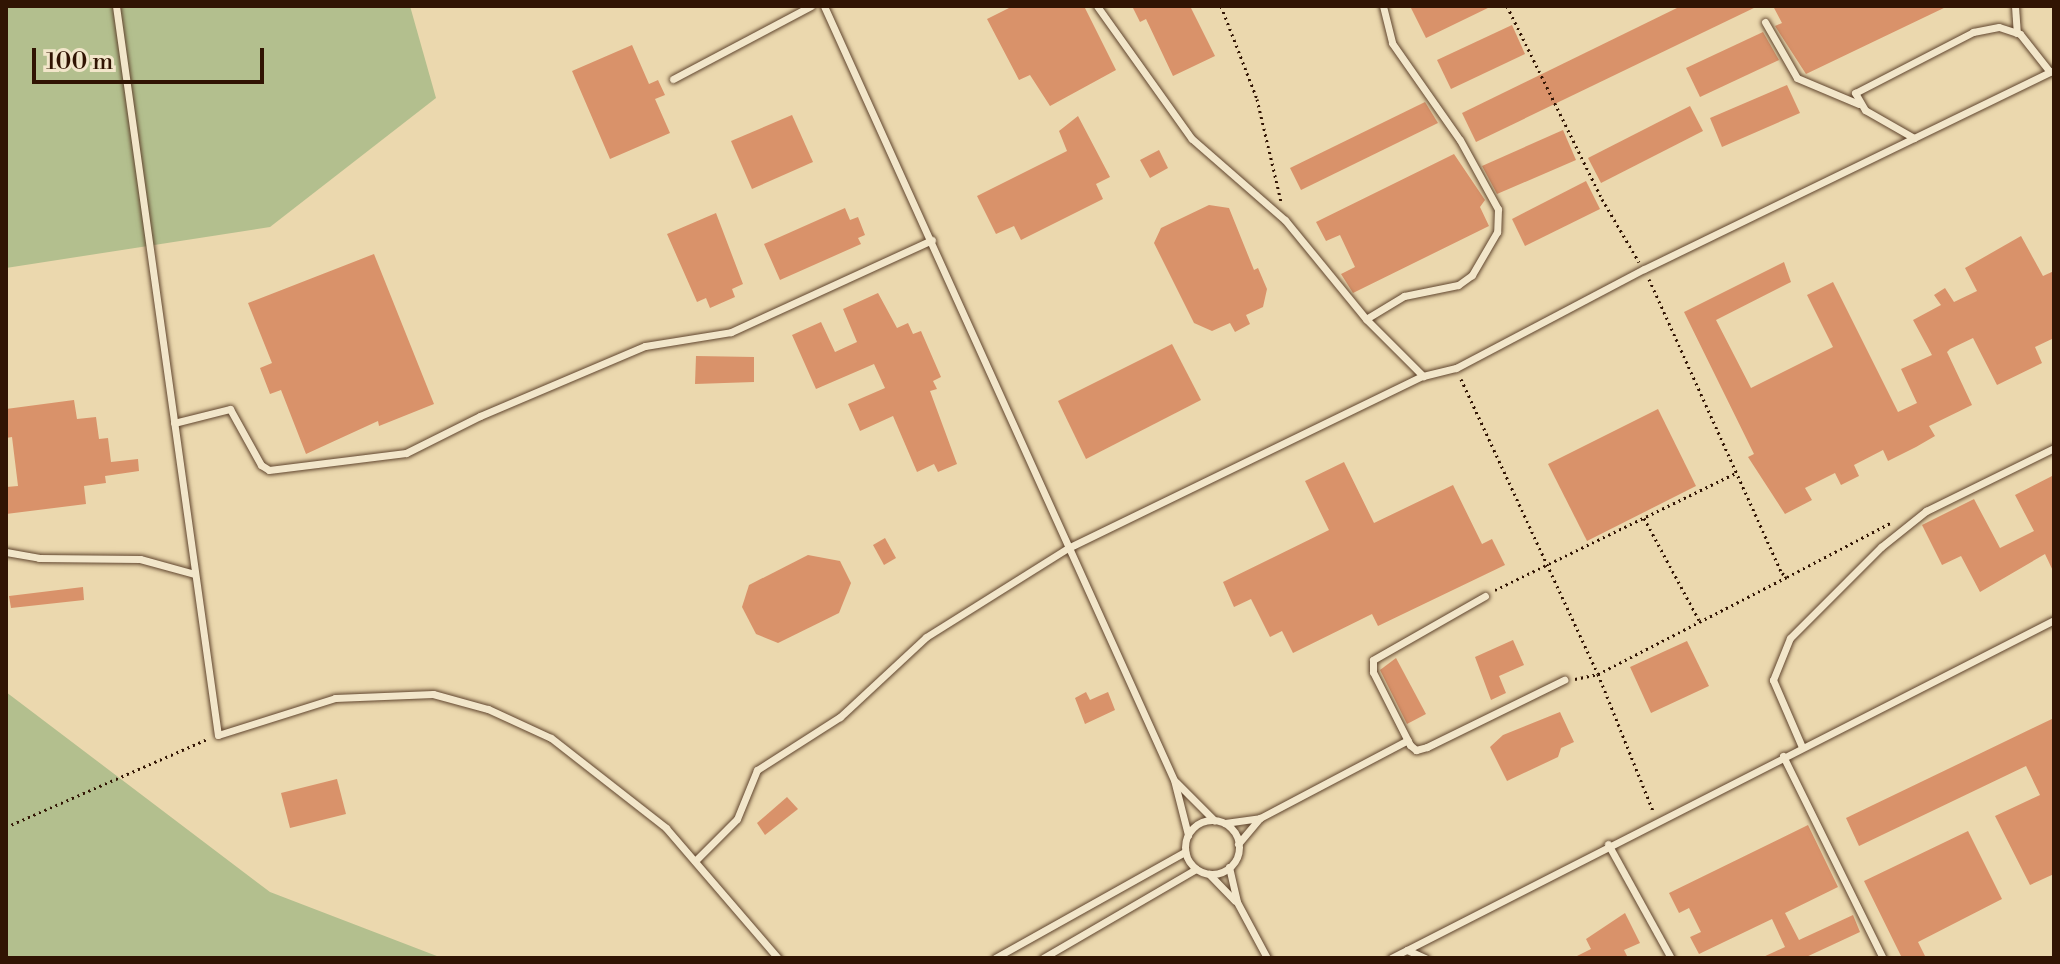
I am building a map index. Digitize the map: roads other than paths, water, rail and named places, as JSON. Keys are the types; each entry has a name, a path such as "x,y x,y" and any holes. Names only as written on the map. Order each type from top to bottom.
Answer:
{"lane":[{"path":"116,6 218,735 335,698 433,694 488,709 551,738 666,828 778,958"},
{"path":"673,79 811,6"},
{"path":"824,6 1174,780 1188,835 1185,852 1196,869 1209,874 1237,902"},
{"path":"1097,6 1192,139 1285,220 1366,319 1423,376"},
{"path":"1366,319 1404,296 1458,285 1472,275 1497,232 1498,209 1460,140 1392,43 1383,6"},
{"path":"2015,6 2017,33"},
{"path":"1765,22 1797,78 1859,104 1914,138"},
{"path":"695,861 737,819 757,770 840,717 926,637 1068,548 1423,376 1456,368 1644,269 2052,71 2017,33 1999,27 1973,32 1864,86 1855,93 1859,104"},
{"path":"174,423 230,409 261,465 269,470 406,453 645,346 731,332 932,240"},
{"path":"1802,747 1773,680 1790,638 1881,547 1926,511 2054,448"},
{"path":"6,552 39,558 140,559 195,574"},
{"path":"1485,596 1373,660 1373,672 1416,750 1564,680"},
{"path":"1391,958 1608,844 2054,620"},
{"path":"1188,835 1198,824 1214,820 1225,823 1260,818 1408,740"},
{"path":"1783,756 1883,958"},
{"path":"1174,780 1214,820"},
{"path":"1260,818 1238,844 1229,867 1237,902 1267,958"},
{"path":"1225,823 1238,844"},
{"path":"1608,844 1671,958"},
{"path":"995,958 1185,852"},
{"path":"1209,874 1229,867"},
{"path":"1043,958 1057,955 1196,869"},
{"path":"1407,950 1425,958"}]}
